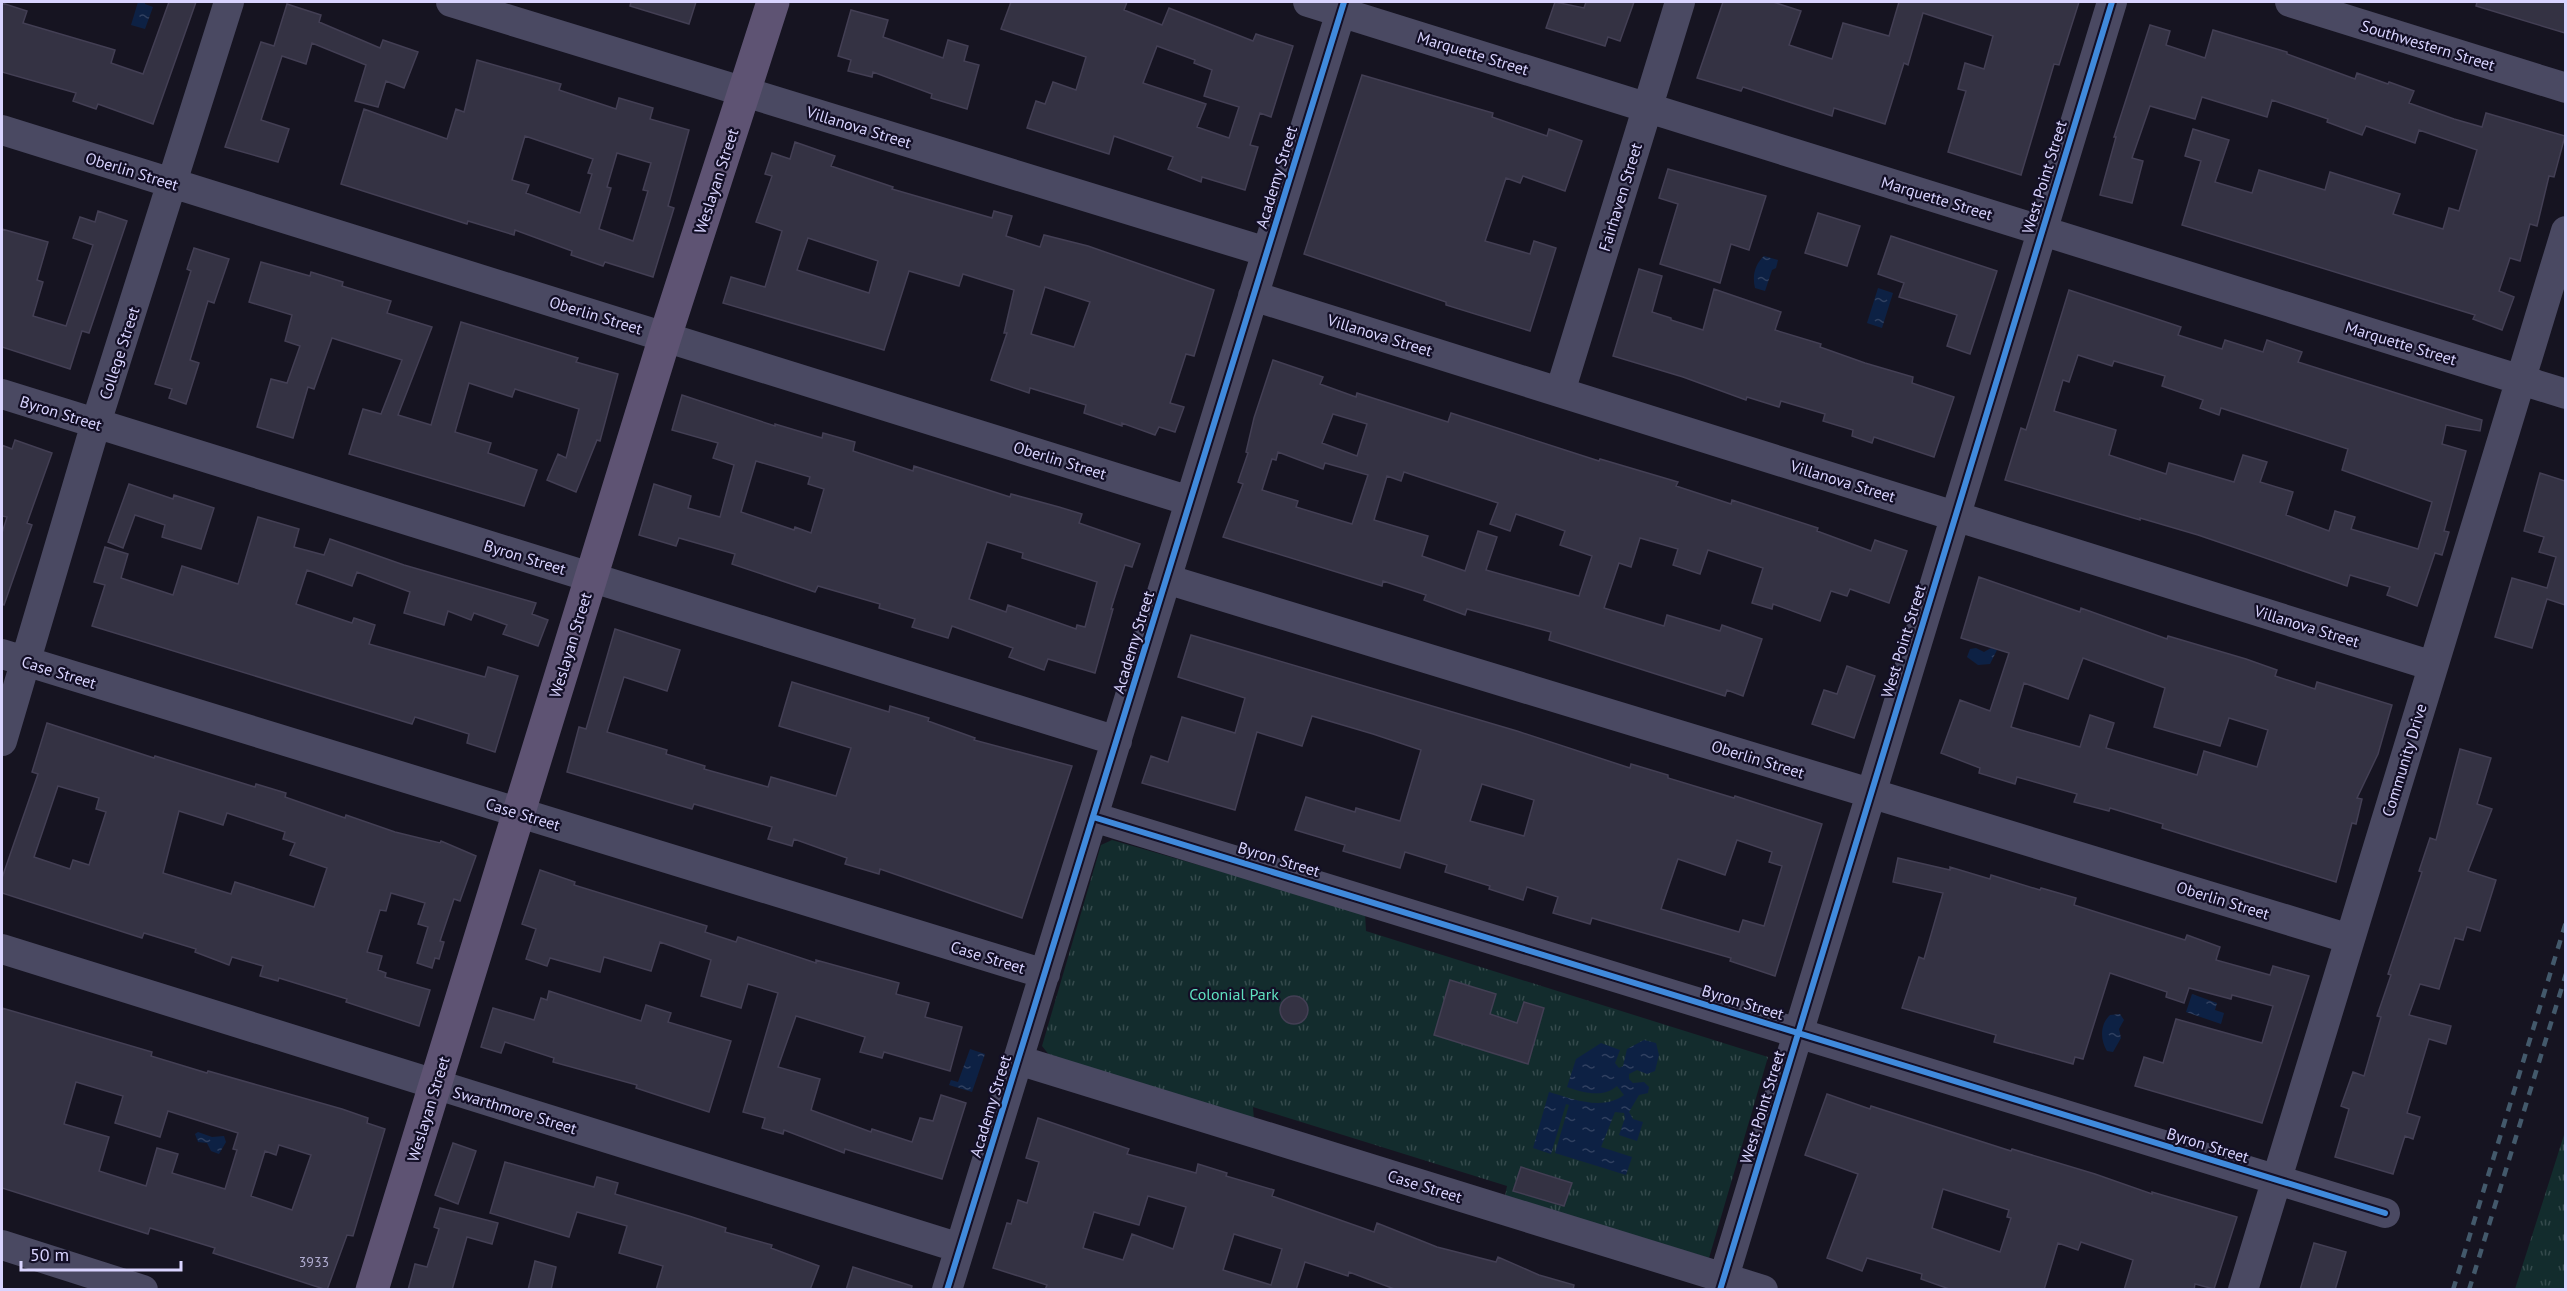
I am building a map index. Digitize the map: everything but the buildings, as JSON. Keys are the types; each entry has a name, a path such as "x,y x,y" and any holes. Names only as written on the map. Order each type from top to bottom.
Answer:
{"main road":[{"name":"Weslayan Street","path":"372,1290 665,337 746,92 773,2"}],"street":[{"name":"College Street","path":"2,741 13,658 96,423 229,2"},
{"name":"Villanova Street","path":"451,2 1267,252"},
{"name":"Marquette Street","path":"1308,2 1342,7 1647,108 2565,394"},
{"name":"Fairhaven Street","path":"1560,392 1680,2"},
{"name":"West Point Street","path":"1722,1284 2112,2"},
{"name":"Southwestern Street","path":"2290,2 2565,87"},
{"name":"Academy Street","path":"947,1290 1342,7"},
{"name":"Oberlin Street","path":"2,130 1190,501"},
{"name":"Community Drive","path":"2243,1290 2565,231"},
{"name":"Villanova Street","path":"1253,296 2433,666"},
{"name":"Byron Street","path":"2,394 1117,741"},
{"name":"Oberlin Street","path":"1166,579 2350,939"},
{"name":"Case Street","path":"13,658 1045,974"},
{"name":"Byron Street","path":"1093,817 2385,1213"},
{"name":"Swarthmore Street","path":"2,949 960,1248"},
{"name":"Case Street","path":"1018,1060 1722,1284 1763,1290"},
{"path":"2,1245 143,1290"}],"green space":[{"name":"Colonial Park","path":"1112,840 1365,913 1366,931 1768,1057 1709,1258 1505,1196 1507,1186 1253,1107 1254,1120 1050,1056 1042,1046 1101,845"},
{"path":"2564,1135 2565,1289 2515,1289"}],"water":[{"path":"138,2 145,2 153,7 145,29 131,25"},
{"path":"1764,256 1778,260 1765,291 1755,288 1754,279 1756,266"},
{"path":"1878,288 1893,293 1882,328 1867,323"},
{"path":"1976,648 1984,652 1991,648 1997,650 1990,664 1978,665 1967,657 1970,649"},
{"path":"2192,994 2217,1003 2215,1010 2224,1013 2221,1024 2186,1012"},
{"path":"2120,1014 2124,1020 2119,1029 2121,1038 2113,1052 2107,1051 2102,1037 2104,1023 2110,1015"},
{"path":"1644,1040 1656,1043 1659,1055 1655,1071 1647,1074 1637,1070 1629,1074 1629,1079 1633,1083 1644,1082 1649,1087 1648,1093 1639,1095 1629,1112 1633,1119 1643,1122 1637,1141 1619,1135 1625,1118 1624,1113 1615,1112 1601,1147 1632,1157 1626,1175 1555,1153 1569,1105 1566,1104 1551,1154 1533,1148 1549,1092 1597,1103 1615,1100 1624,1095 1617,1086 1600,1093 1567,1087 1576,1059 1601,1043 1620,1050 1615,1063 1619,1068 1623,1066 1627,1049"},
{"path":"970,1049 985,1054 972,1092 949,1085 951,1080 958,1082"},
{"path":"198,1132 212,1137 224,1136 226,1142 219,1154 211,1151 207,1143 198,1142 195,1134"}],"railway":[{"path":"2453,1290 2566,922"},
{"path":"2469,1290 2566,974"}],"cycle path":[{"path":"947,1290 1344,2"},
{"path":"1720,1290 2112,2"},
{"path":"1093,817 2385,1213"}]}
